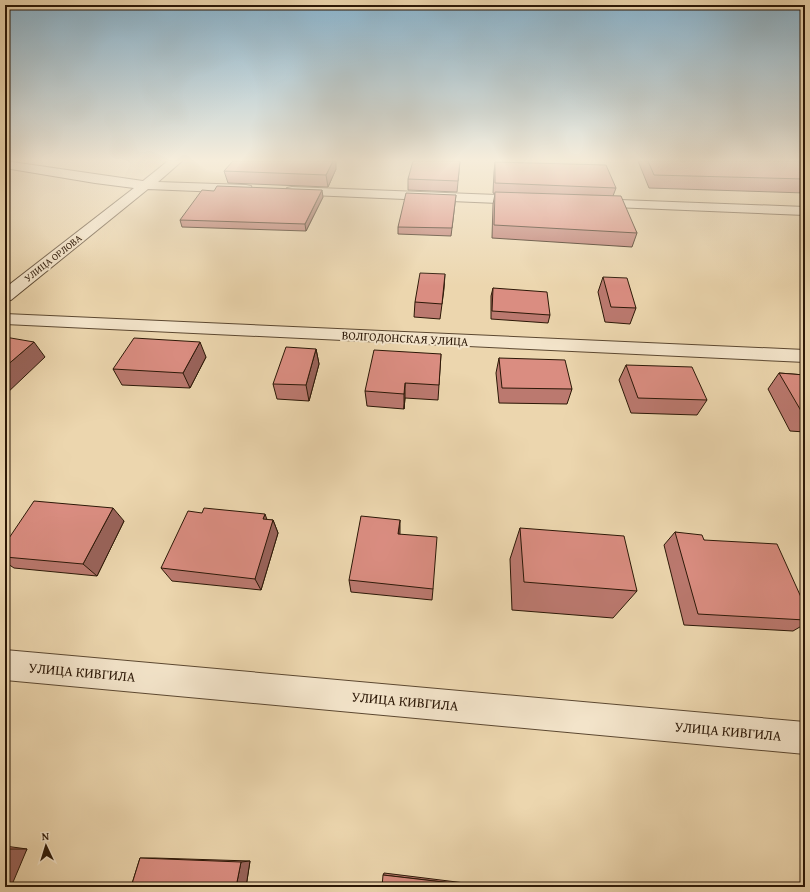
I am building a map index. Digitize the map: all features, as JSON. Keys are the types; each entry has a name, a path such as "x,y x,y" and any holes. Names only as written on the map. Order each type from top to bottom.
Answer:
{"street":[{"name":"УЛИЦА ОРЛОВА","path":"5,296 123,203"},
{"path":"598,203 805,211"},
{"name":"ВОЛГОДОНСКАЯ УЛИЦА","path":"5,319 805,356"},
{"name":"УЛИЦА КИВГИЛА","path":"5,665 805,738"}],"building":[{"path":"193,203 316,203 305,224 180,220"},
{"path":"404,203 455,203 452,228 398,227"},
{"path":"495,203 624,203 637,233 494,225"},
{"path":"420,273 445,274 442,304 415,302"},
{"path":"603,277 627,278 636,308 611,307"},
{"path":"493,288 547,292 550,315 492,311"},
{"path":"5,337 34,342 5,367"},
{"path":"134,338 200,342 183,373 113,369"},
{"path":"286,347 316,349 306,385 273,384"},
{"path":"374,350 441,354 439,385 405,383 404,394 365,391"},
{"path":"499,358 565,360 572,389 502,388"},
{"path":"626,365 692,367 707,400 638,398"},
{"path":"779,373 805,375 805,416 804,416"},
{"path":"34,501 113,508 83,564 5,557 5,544"},
{"path":"204,508 265,514 263,519 273,520 255,579 161,568 188,511 202,513"},
{"path":"361,516 400,520 398,534 437,537 433,589 349,580"},
{"path":"520,528 624,536 637,591 524,582"},
{"path":"675,532 702,535 704,540 777,544 805,606 805,620 698,614"},
{"path":"140,858 241,862 236,887 131,887"},
{"path":"383,875 486,887 382,887"}]}
